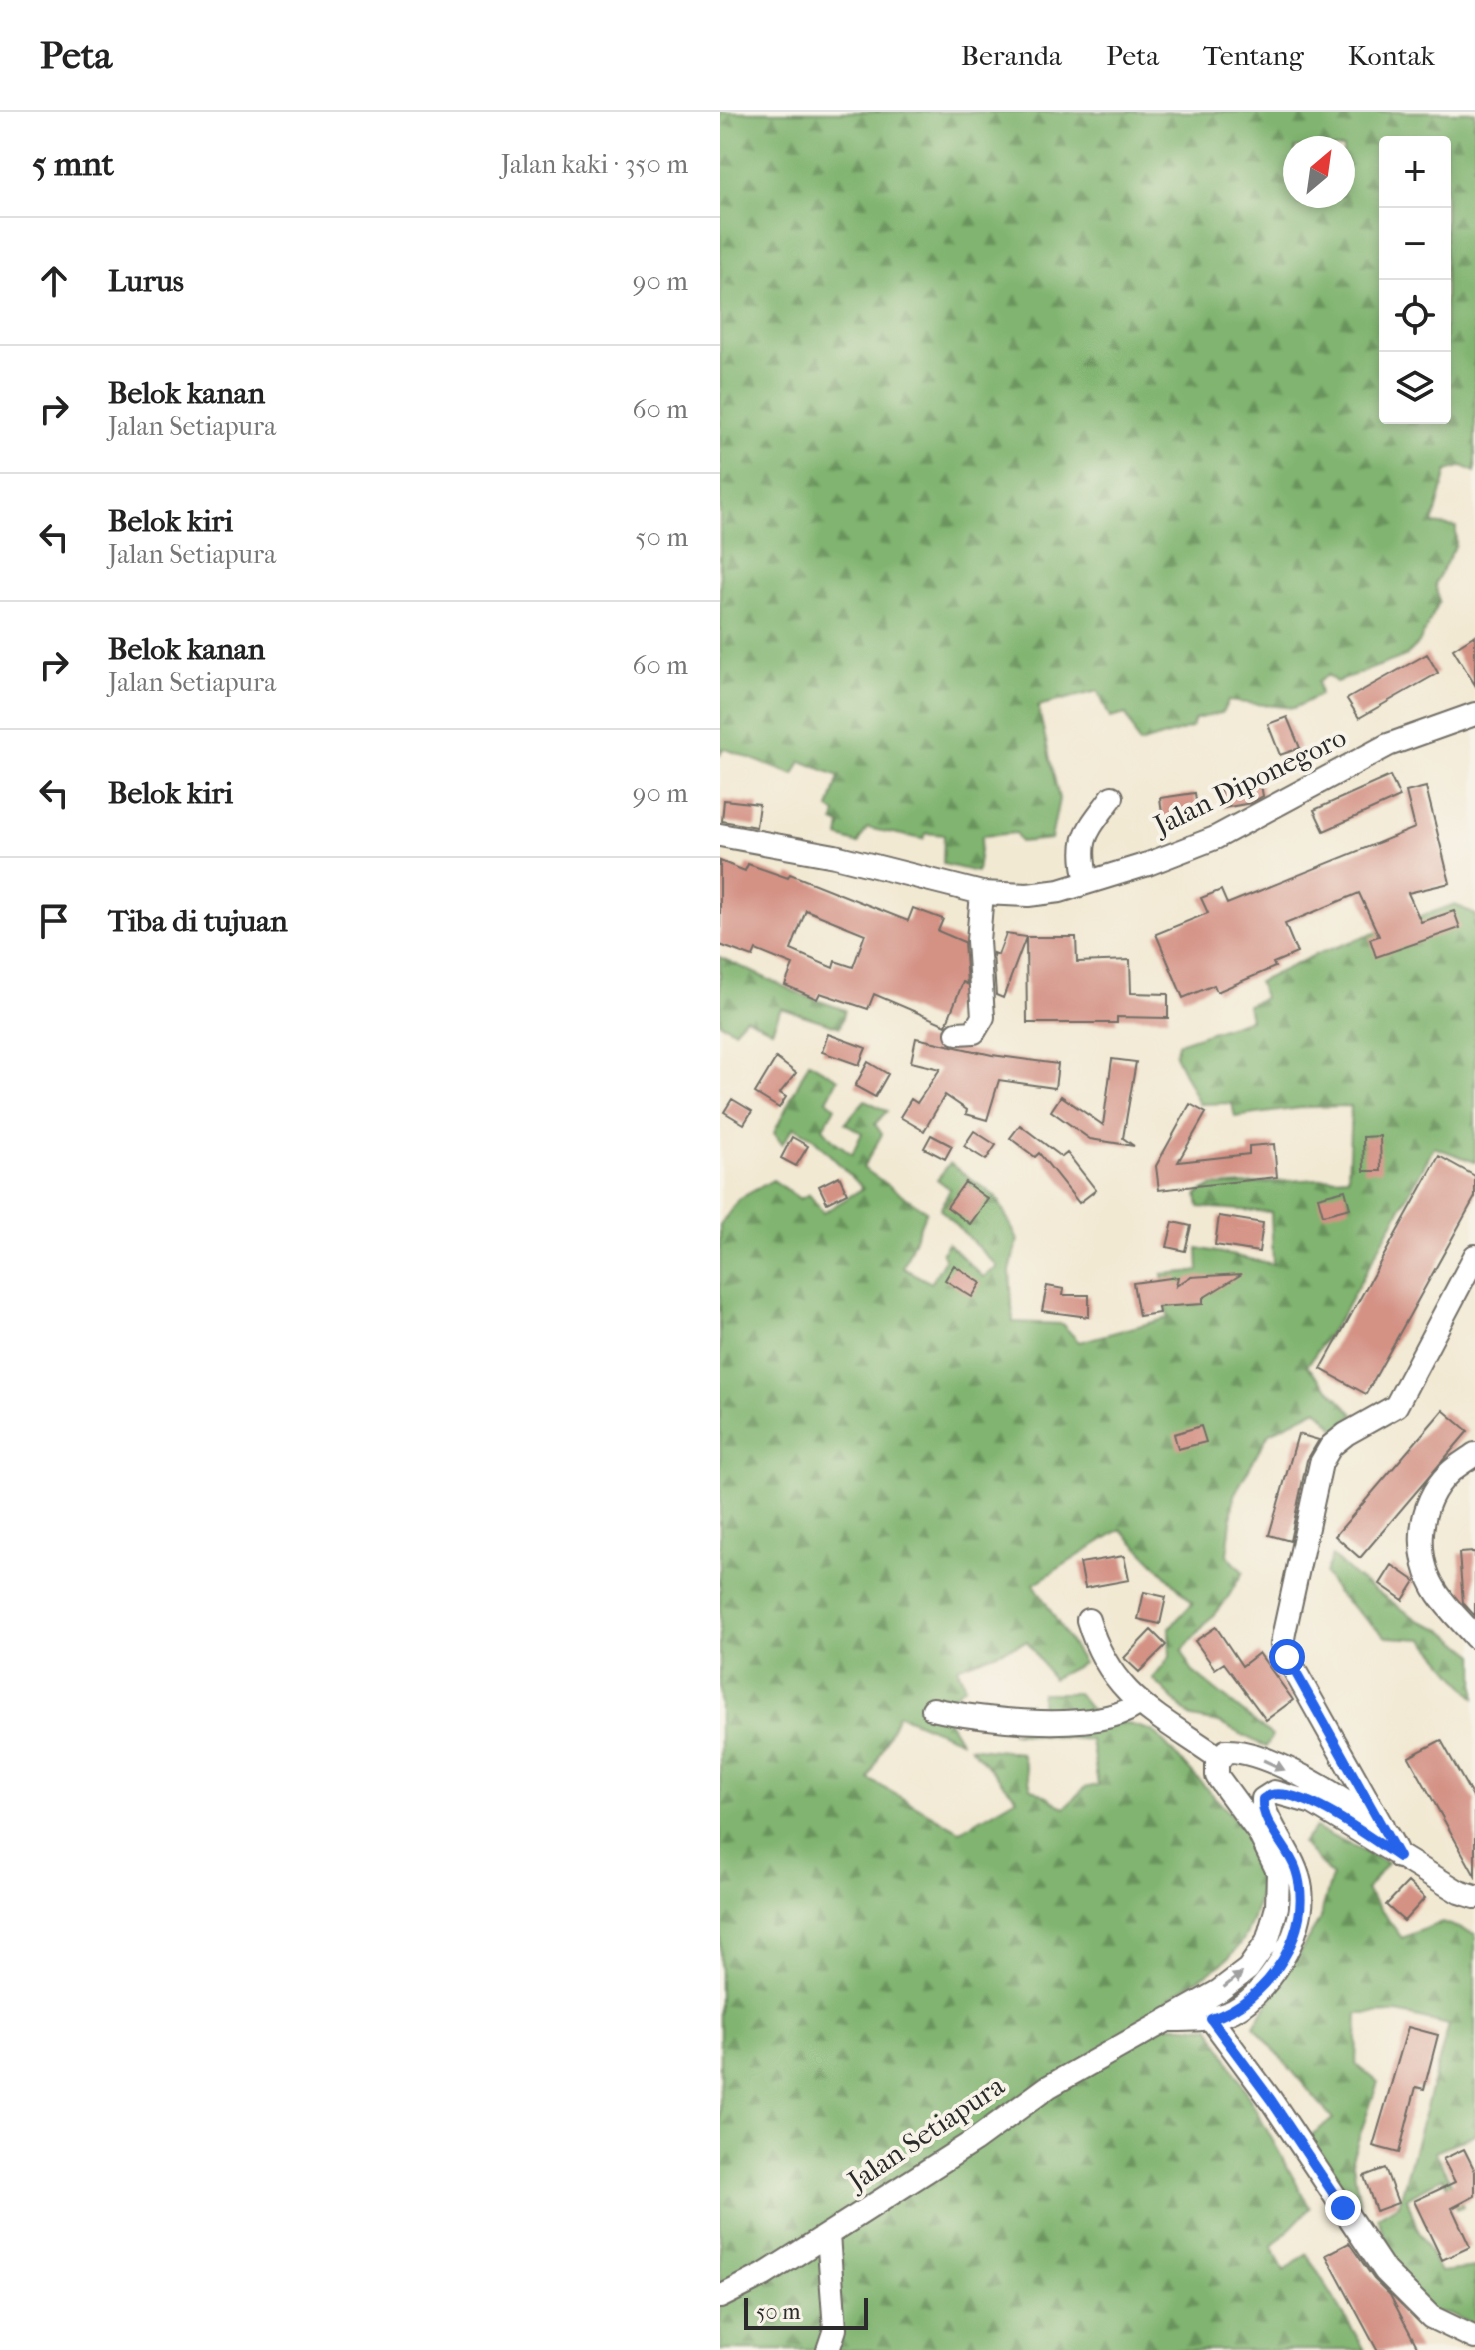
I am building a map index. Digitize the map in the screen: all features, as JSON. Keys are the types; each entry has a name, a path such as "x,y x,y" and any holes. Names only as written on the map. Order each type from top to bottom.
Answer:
{"street":[{"name":"Jalan Diponegoro","path":"720,835 835,856 982,893 1028,895 1148,864 1215,838 1388,745 1475,714"},
{"path":"1087,882 1081,846 1085,834 1112,797"},
{"path":"957,1033 974,1032 983,1017 978,941 982,893"},
{"path":"1399,1857 1282,1644 1321,1463 1338,1440 1396,1406 1475,1256"},
{"path":"1475,1454 1449,1473 1434,1493 1421,1538 1424,1564 1437,1593 1475,1637"},
{"path":"1088,1620 1098,1651 1116,1681 1140,1702 1219,1758 1226,1751 1236,1751 1276,1764 1340,1800 1384,1831"},
{"path":"933,1709 988,1720 1060,1721 1111,1719 1129,1713 1140,1702"},
{"name":"Jalan Setiapura","path":"720,2297 764,2275 828,2235 974,2141 1048,2087 1219,1991 1248,1969 1267,1942 1277,1907 1278,1872 1259,1833 1217,1776 1219,1758"},
{"name":"Jalan Setiapura","path":"1166,2020 1211,2019 1229,2013 1261,1989 1296,1933 1302,1912 1295,1866 1268,1820 1263,1799 1274,1792 1283,1792 1313,1803 1399,1857 1475,1897"},
{"path":"1211,2019 1271,2100 1385,2271 1431,2317 1475,2338"},
{"path":"828,2235 835,2329 828,2350"}],"green space":[{"path":"720,112 1475,112 1475,472 1463,466 1447,471 1433,524 1456,527 1456,545 1435,583 1439,602 1419,643 1406,656 1336,682 1328,675 1318,682 1320,695 1294,708 1228,701 1222,713 1195,719 1191,728 1139,744 1126,714 1110,718 1098,691 1038,706 1059,799 1051,839 1020,842 1016,833 982,836 977,872 943,864 944,835 926,833 923,839 867,828 858,844 839,837 841,825 834,822 836,813 829,809 839,776 801,761 794,775 723,748 720,756"},
{"path":"1455,904 1475,915 1475,1162 1434,1147 1345,1310 1307,1366 1354,1414 1337,1430 1317,1409 1269,1433 1234,1495 1227,1555 1243,1572 1227,1599 1182,1651 1192,1671 1272,1736 1266,1747 1219,1723 1192,1718 1153,1679 1170,1657 1169,1628 1193,1603 1121,1529 1034,1584 1083,1663 1052,1679 1027,1641 957,1667 965,1686 939,1707 960,1740 898,1714 869,1779 960,1831 1017,1798 970,1747 1021,1753 1031,1787 1065,1808 1084,1788 1098,1785 1091,1740 1013,1733 1042,1719 1041,1693 1077,1693 1094,1714 1153,1731 1264,1850 1256,1908 1246,1935 1228,1958 1167,2001 1149,2025 1210,2027 1310,2208 1272,2247 1284,2271 1307,2254 1365,2350 720,2350 720,1225 739,1199 773,1180 800,1199 809,1194 823,1213 863,1188 812,1137 794,1127 782,1144 774,1133 809,1062 838,1079 827,1100 835,1107 823,1128 852,1154 862,1133 845,1123 865,1100 887,1111 875,1124 882,1134 863,1168 926,1211 903,1268 931,1283 945,1259 942,1252 948,1243 983,1277 998,1267 940,1209 950,1189 937,1179 950,1163 997,1198 1018,1240 1010,1271 1013,1322 1062,1324 1079,1342 1168,1318 1162,1274 1199,1271 1198,1248 1273,1264 1271,1212 1199,1207 1197,1194 1213,1186 1348,1177 1351,1106 1308,1107 1235,1117 1232,1103 1199,1104 1175,1055 1178,1043 1250,1019 1247,1005 1264,998 1258,982 1317,954"},
{"path":"720,957 802,995 845,1010 840,1027 781,1008 772,1030 746,1017 734,1030 720,1023"},
{"path":"1332,1556 1353,1575 1418,1620 1442,1629 1475,1655 1475,1698 1424,1639 1386,1637 1337,1593 1325,1574"},
{"path":"1315,1828 1387,1863 1366,1890 1402,1938 1442,1922 1475,1934 1475,2134 1435,2151 1463,2206 1457,2209 1443,2177 1407,2198 1417,2228 1440,2272 1475,2268 1475,2326 1453,2315 1422,2311 1403,2283 1378,2217 1399,2204 1449,2025 1398,2013 1358,2014 1356,2064 1378,2082 1352,2158 1360,2206 1344,2210 1303,2141 1333,2119 1254,2026 1319,1921 1332,1876 1302,1843"}],"building":[{"path":"1475,635 1475,685 1453,649"},
{"path":"1427,654 1438,673 1359,718 1347,699"},
{"path":"1287,717 1300,748 1280,755 1268,724"},
{"path":"1390,776 1400,797 1324,831 1314,810"},
{"path":"1260,779 1263,796 1251,803 1223,808 1219,786"},
{"path":"1426,787 1450,883 1408,893 1421,922 1454,911 1460,928 1376,957 1370,939 1379,936 1359,893 1285,924 1297,953 1273,963 1275,967 1217,992 1214,985 1183,998 1156,934 1208,913 1201,898 1221,890 1227,904 1415,828 1406,792"},
{"path":"1195,793 1198,817 1163,821 1160,798"},
{"path":"724,800 759,804 756,827 722,821"},
{"path":"720,861 745,871 748,864 788,878 790,874 908,921 913,908 943,919 938,931 964,942 967,984 963,982 946,1025 874,994 868,1009 820,993 817,999 785,985 793,965 756,950 753,957 720,945","holes":["806,910 865,934 853,967 835,961 833,968 791,950"]},
{"path":"1006,934 1026,937 1003,998 996,995 993,953 998,955"},
{"path":"1026,937 1076,937 1077,962 1130,960 1131,993 1168,994 1168,1018 1117,1017 1117,1023 1027,1023"},
{"path":"828,1034 866,1048 859,1065 822,1052"},
{"path":"916,1038 992,1055 1058,1064 1055,1088 999,1080 987,1120 966,1114 967,1110 945,1095 924,1131 900,1117 911,1099 917,1103 940,1069 911,1062"},
{"path":"776,1058 796,1073 780,1093 786,1097 779,1108 755,1093"},
{"path":"1112,1059 1136,1062 1123,1138 1134,1146 1090,1139 1051,1111 1061,1096 1103,1125"},
{"path":"868,1062 888,1074 875,1097 855,1086"},
{"path":"732,1099 752,1111 744,1124 724,1112"},
{"path":"1190,1104 1206,1113 1178,1162 1249,1154 1249,1146 1274,1144 1277,1177 1159,1190 1156,1166"},
{"path":"1020,1125 1062,1157 1067,1153 1096,1190 1079,1203 1039,1153 1035,1157 1010,1138"},
{"path":"974,1131 996,1145 986,1160 964,1146"},
{"path":"931,1135 952,1146 945,1159 924,1148"},
{"path":"1380,1136 1381,1171 1364,1171 1363,1137"},
{"path":"792,1137 808,1146 796,1166 781,1158"},
{"path":"1439,1156 1475,1176 1475,1197 1366,1394 1321,1369"},
{"path":"839,1176 847,1193 827,1203 819,1186"},
{"path":"965,1182 988,1199 970,1224 947,1207"},
{"path":"1345,1190 1350,1208 1323,1215 1318,1197"},
{"path":"1219,1216 1263,1223 1259,1252 1215,1245"},
{"path":"1173,1222 1191,1226 1185,1251 1167,1247"},
{"path":"954,1265 981,1283 972,1297 945,1280"},
{"path":"1242,1274 1203,1298 1203,1304 1158,1307 1159,1313 1139,1316 1133,1283 1178,1277 1176,1286 1190,1277"},
{"path":"1047,1286 1064,1289 1063,1295 1089,1295 1089,1317 1042,1311"},
{"path":"1443,1410 1468,1431 1360,1558 1335,1536"},
{"path":"1201,1426 1206,1442 1178,1449 1174,1434"},
{"path":"1298,1434 1319,1440 1307,1460 1290,1541 1269,1535"},
{"path":"1475,1552 1475,1616 1463,1603 1459,1553"},
{"path":"1124,1556 1129,1580 1085,1588 1080,1563"},
{"path":"1392,1565 1415,1581 1403,1600 1380,1584"},
{"path":"1144,1592 1166,1597 1160,1624 1138,1619"},
{"path":"1216,1627 1242,1666 1259,1653 1293,1700 1266,1720 1224,1663 1215,1669 1195,1641"},
{"path":"1151,1630 1166,1645 1139,1672 1124,1658"},
{"path":"1441,1740 1475,1801 1475,1876 1409,1757"},
{"path":"1408,1882 1425,1898 1404,1921 1386,1905"},
{"path":"1408,2027 1438,2035 1424,2089 1416,2087 1399,2153 1373,2146"},
{"path":"1464,2149 1475,2171 1475,2196 1452,2208 1470,2247 1442,2260 1414,2201 1455,2182 1443,2159"},
{"path":"1385,2168 1398,2203 1376,2211 1364,2176"},
{"path":"1349,2243 1374,2279 1390,2295 1419,2350 1377,2350 1326,2255"}],"route":[{"path":"1287,1657 1399,1857 1313,1803 1283,1792 1274,1792 1263,1799 1268,1820 1295,1866 1301,1888 1302,1912 1296,1933 1261,1989 1248,2002 1211,2019 1271,2100 1343,2208"}]}
